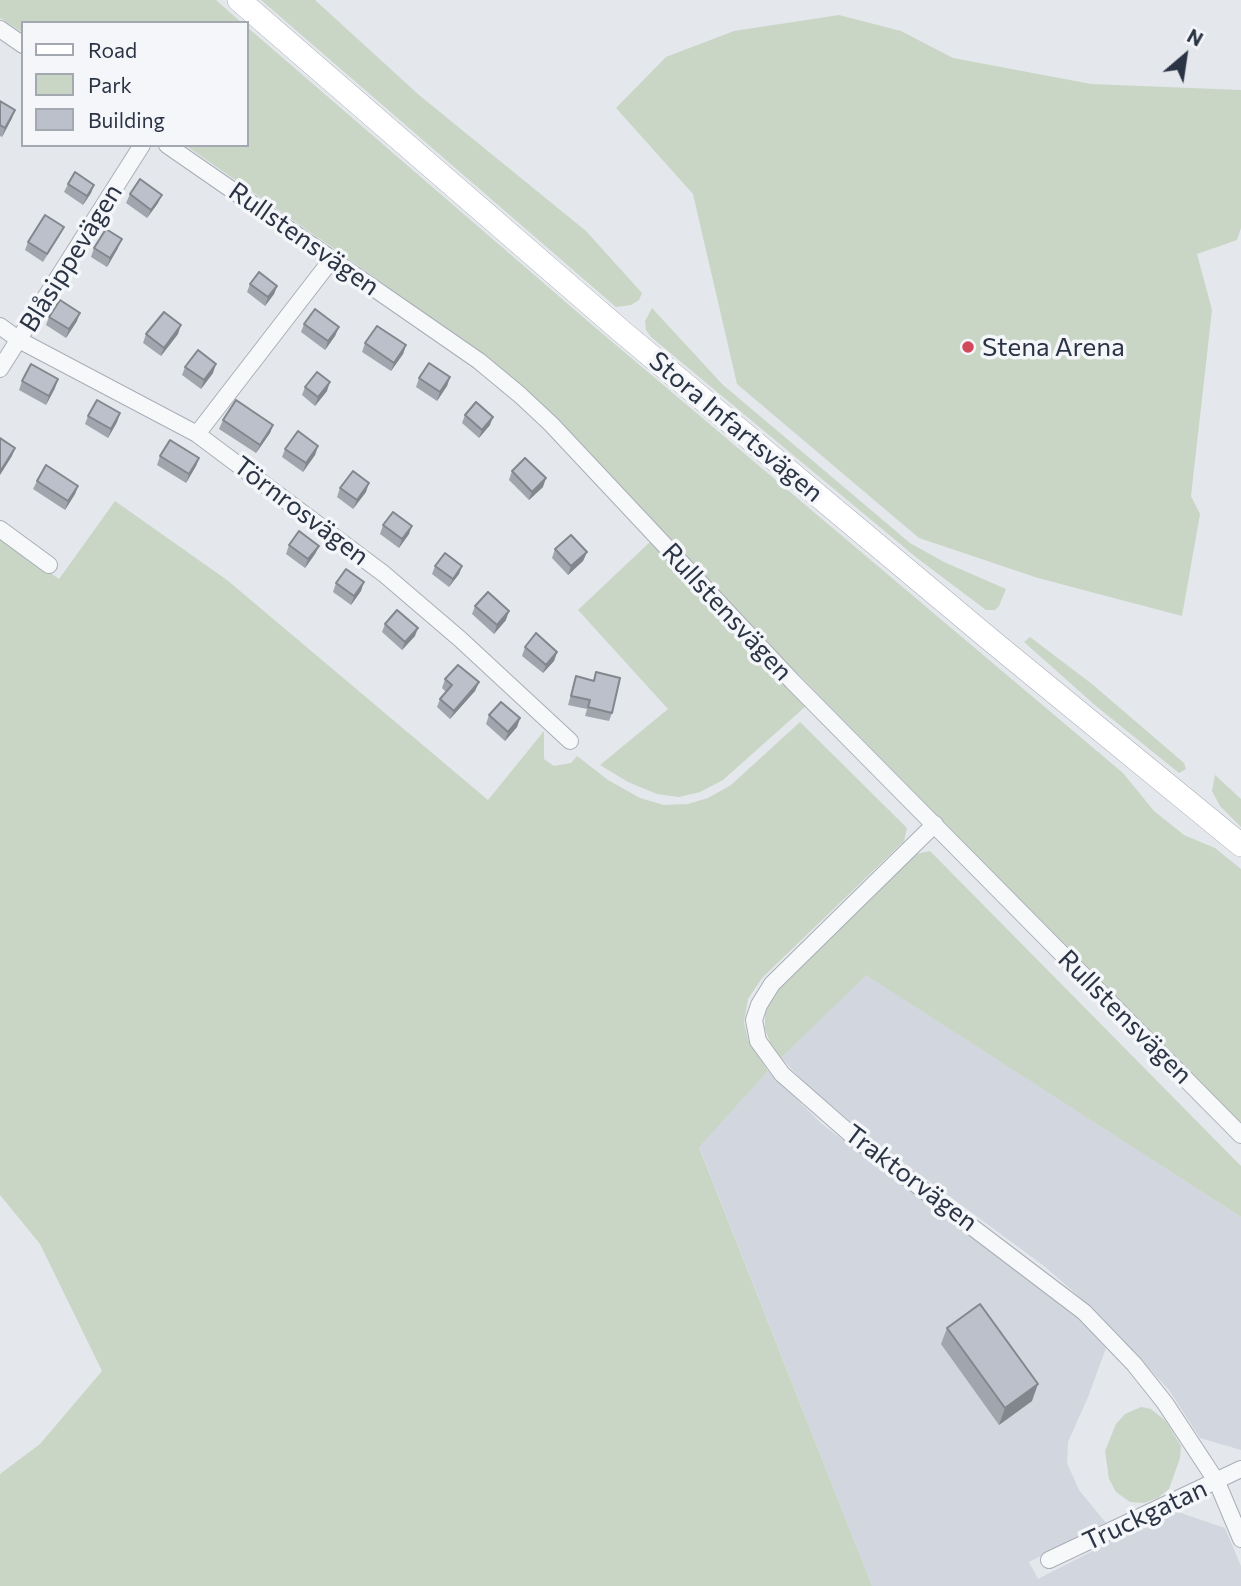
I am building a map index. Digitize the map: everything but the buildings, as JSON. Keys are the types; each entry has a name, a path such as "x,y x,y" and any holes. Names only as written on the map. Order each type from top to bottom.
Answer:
{"main road":[{"name":"Stora Infartsvägen","path":"239,0 620,330 1241,845"}],"street":[{"path":"0,29 21,44"},
{"name":"Blåsippevägen","path":"0,369 141,147"},
{"name":"Rullstensvägen","path":"170,147 479,360 520,395 551,424 793,682 1241,1135"},
{"path":"197,434 332,259"},
{"name":"Törnrosvägen","path":"0,326 19,340 197,434 384,574 460,639 570,741"},
{"path":"0,530 49,565"},
{"name":"Traktorvägen","path":"935,824 772,984 759,1005 754,1020 758,1041 782,1074 855,1138 1084,1312 1134,1364 1165,1403 1217,1482 1241,1539"},
{"name":"Truckgatan","path":"1049,1560 1124,1522 1241,1469"}],"shaded area":[{"path":"865,974 1241,1217 1241,1450 1200,1438 1169,1390 1092,1308 1044,1266 873,1140 810,1088 781,1058"},
{"path":"768,1071 822,1124 1080,1319 1106,1348 1068,1442 1067,1463 1079,1490 1106,1523 1029,1562 1038,1579 1172,1510 1225,1528 1241,1566 1241,1586 872,1586 699,1146"}],"green space":[{"path":"0,0 216,0 240,21 21,21 21,32 0,18"},
{"path":"261,0 315,0 419,95 586,231 642,293 639,300 631,305 616,307"},
{"name":"Stena Arena","path":"839,15 901,31 953,58 1091,84 1241,90 1241,228 1237,240 1197,254 1212,310 1191,496 1200,514 1182,616 1038,578 919,538 737,384 693,194 616,108 666,57 734,31"},
{"path":"248,28 591,324 1123,773 1154,811 1184,835 1215,848 1241,869 1241,1124 489,360 188,147 248,147"},
{"path":"652,308 722,384 910,543 944,562 1006,589 999,606 995,610 986,610 917,558 651,337 646,330 645,321"},
{"path":"115,501 227,580 488,800 544,731 544,759 554,766 571,763 577,756 608,780 640,798 664,805 688,804 708,798 731,785 800,722 907,828 904,841 762,978 748,999 744,1022 748,1040 768,1071 699,1147 872,1586 0,1586 0,1474 40,1444 102,1371 40,1244 0,1195 0,537 59,579"},
{"path":"651,541 806,706 723,780 700,792 679,797 657,794 628,782 600,765 668,709 578,610"},
{"path":"1030,637 1092,684 1184,763 1186,769 1179,773 1096,706 1024,642"},
{"path":"1215,775 1241,799 1241,827 1220,806 1212,791"},
{"path":"930,851 1241,1166 1241,1217 866,975 781,1058 771,1045 765,1029 765,1014 779,987 916,854"},
{"path":"1141,1407 1151,1409 1166,1421 1181,1446 1180,1458 1169,1489 1158,1498 1144,1503 1130,1502 1116,1492 1109,1479 1105,1451 1116,1424 1125,1414"}],"place":[{"name":"Stena Arena","path":"968,347"}]}
